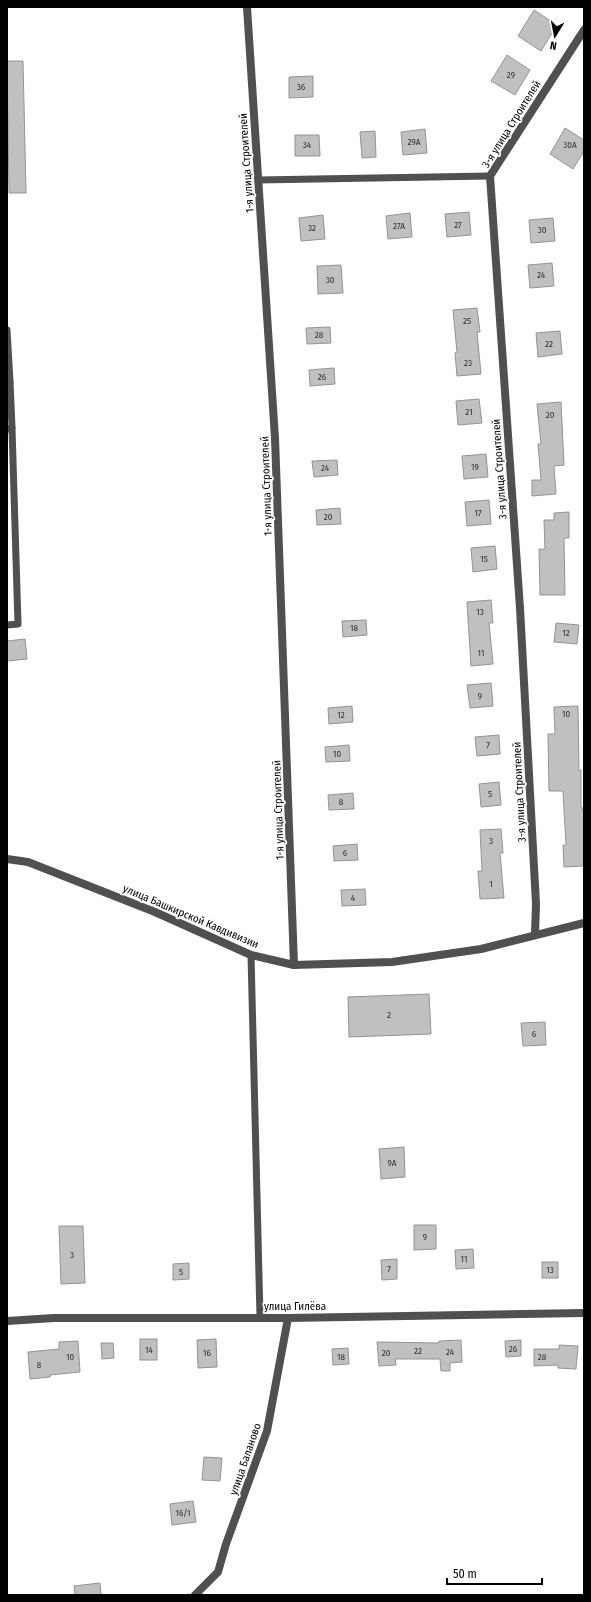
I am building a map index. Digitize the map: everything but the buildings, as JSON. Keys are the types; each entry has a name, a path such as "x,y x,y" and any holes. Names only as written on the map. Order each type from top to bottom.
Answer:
{"street":[{"name":"1-я улица Строителей","path":"247,7 275,438 294,965"},
{"name":"3-я улица Строителей","path":"535,934 536,904 520,608 490,176 584,30"},
{"name":"улица Башкирской Кавдивизии","path":"7,859 28,862 106,892 251,955 294,965 392,962 481,949 535,934 584,923"},
{"name":"улица Гилёва","path":"7,1320 54,1318 288,1318 584,1313"},
{"name":"улица Баланово","path":"195,1595 218,1572 226,1544 267,1431 288,1318"}],"lane":[{"path":"258,180 490,176"},
{"path":"7,330 18,624 7,625"},
{"path":"251,955 260,1317"}]}
